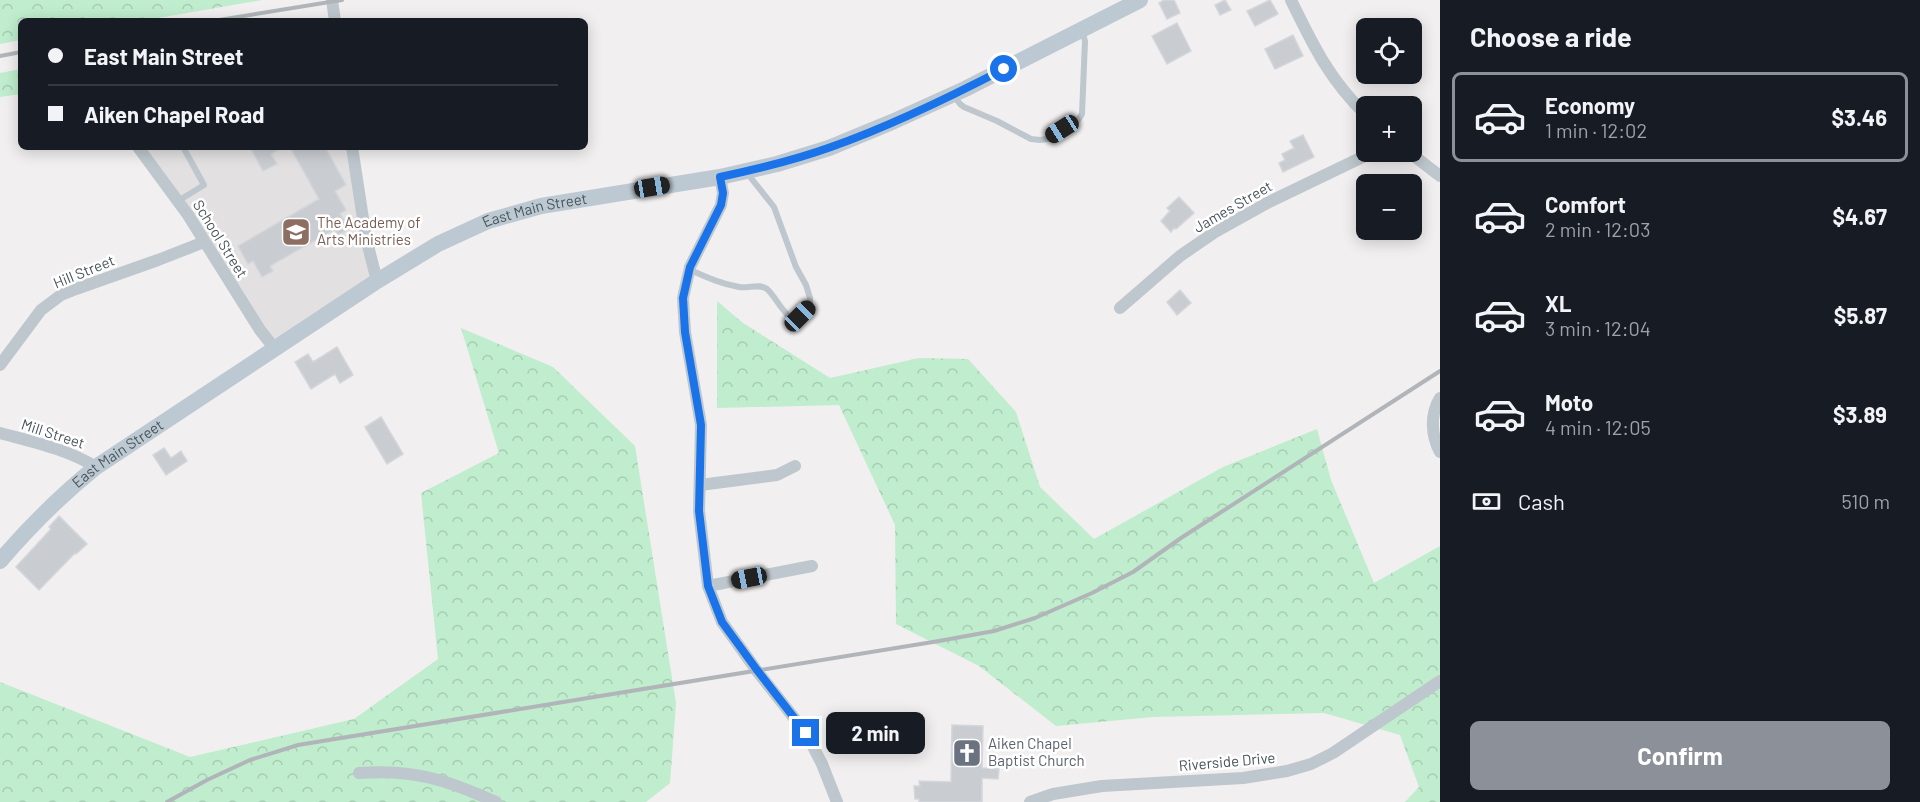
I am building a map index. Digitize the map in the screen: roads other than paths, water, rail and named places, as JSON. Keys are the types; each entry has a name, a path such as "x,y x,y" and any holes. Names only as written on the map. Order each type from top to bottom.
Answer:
{"street":[{"path":"332,0 335,18"},
{"name":"East Main Street","path":"0,561 34,522 96,467 377,281 438,244 497,218 541,206 720,177 777,164 829,148 953,94 1140,0"},
{"path":"1291,0 1316,51 1338,86 1356,105"},
{"name":"School Street","path":"140,150 178,201 260,330 275,349"},
{"path":"352,150 366,238 377,281"},
{"name":"James Street","path":"1120,308 1180,256 1215,231 1356,160"},
{"path":"1422,162 1440,176"},
{"path":"720,177 723,193 721,205 689,269 685,282 683,313 701,425 699,511 708,586 722,622 792,713 813,745 837,802"},
{"name":"Hill Street","path":"0,365 41,310 61,295 159,261 204,242"},
{"path":"1440,398 1436,405 1433,424 1440,452"},
{"name":"Mill Street","path":"0,434 40,443 81,458 96,467"},
{"path":"700,485 777,476 795,466"},
{"path":"708,586 812,566"},
{"name":"Riverside Drive","path":"1029,802 1053,794 1102,786 1243,778 1287,771 1311,764 1333,753 1440,681"},
{"path":"359,773 405,772 466,789 496,802"}],"lane":[{"path":"953,94 964,107 1031,139 1047,139 1078,120 1082,114 1086,41 1081,31"},
{"path":"178,201 204,185 185,150"},
{"path":"689,269 720,283 742,288 757,286 766,288 782,311 791,318 800,316 810,306 810,298 774,207 746,171"}],"railway":[{"path":"231,18 342,0"},
{"path":"0,56 18,53"},
{"path":"167,802 250,760 298,745 939,641 994,631 1035,618 1133,572 1181,538 1440,371"}],"place":[{"name":"The Academy of Arts Ministries","path":"296,232"},
{"name":"Aiken Chapel Baptist Church","path":"967,753"}]}
